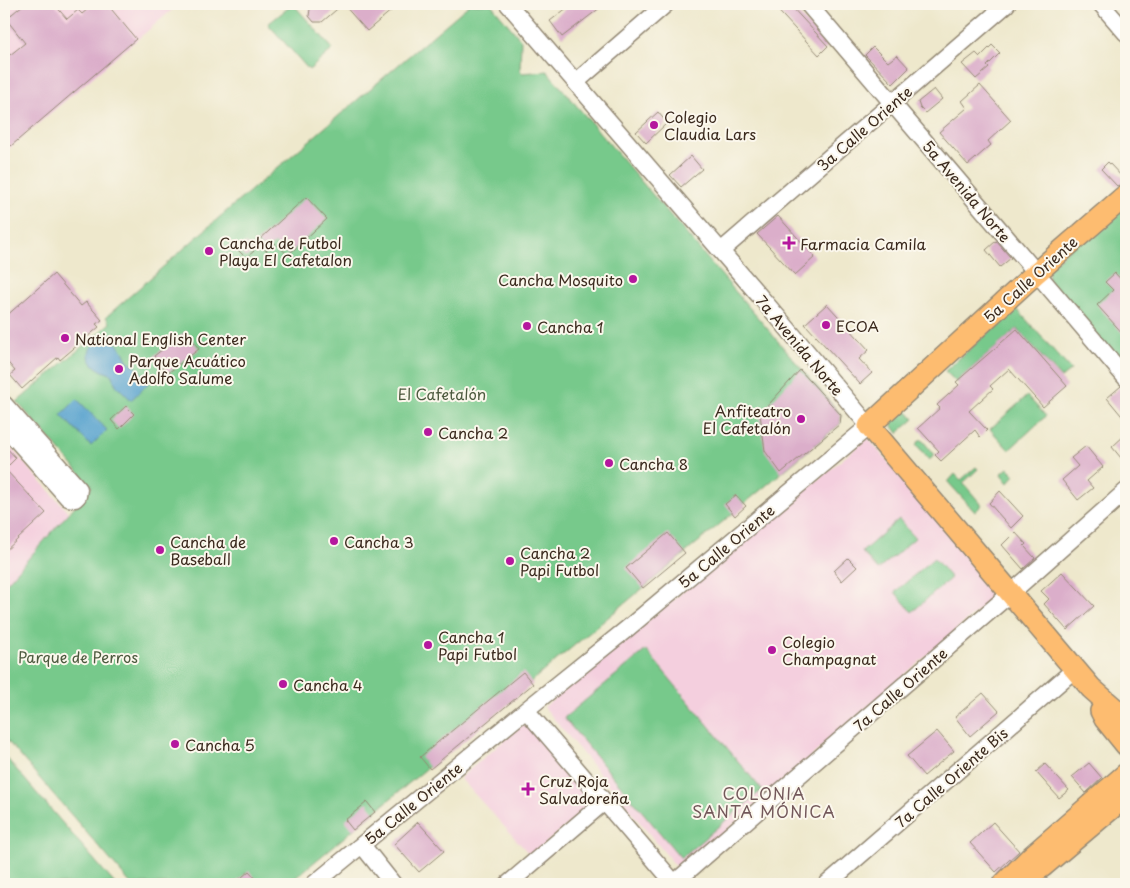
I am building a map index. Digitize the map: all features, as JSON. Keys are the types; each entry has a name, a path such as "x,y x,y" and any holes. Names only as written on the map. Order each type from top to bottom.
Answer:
{"main road":[{"name":"5a Calle Oriente","path":"869,426 1036,273 1126,195"},
{"name":"7a Avenida Norte","path":"869,426 1012,593 1074,669 1126,722"},
{"name":"7a Avenida Norte","path":"1091,688 1105,719 1126,745"},
{"path":"1004,884 1031,857 1126,774"},
{"path":"1016,884 1043,866 1125,798"}],"street":[{"name":"7a Avenida Norte","path":"508,4 869,426"},
{"path":"576,82 666,4"},
{"name":"5a Avenida Norte","path":"808,4 1126,378"},
{"name":"3a Calle Oriente","path":"721,251 1006,4"},
{"path":"1101,4 1126,33"},
{"path":"4,404 79,489 78,496 75,499 68,498 4,426"},
{"name":"5a Calle Oriente","path":"314,884 635,623 869,426"},
{"name":"7a Calle Oriente","path":"674,884 1012,593 1126,491"},
{"name":"7a Calle Oriente Bis","path":"828,884 1074,669"},
{"path":"526,710 674,884"},
{"path":"508,884 604,802"},
{"path":"362,845 393,884"}],"shaded area":[{"path":"11,4 179,4 4,153 4,10"},
{"name":"Colegio Champagnat","path":"868,438 998,593 680,871 544,707"},
{"path":"4,440 69,513 4,586"},
{"name":"Cruz Roja Salvadoreña","path":"527,721 596,800 531,856 460,778"}],"green space":[{"path":"293,4 333,49 309,70 268,24"},
{"name":"El Cafetalón","path":"470,4 491,4 521,40 520,70 522,73 547,71 841,415 840,424 288,884 131,884 4,737 4,586 92,487 17,402 110,323 106,317 222,215"},
{"path":"1126,199 1126,373 1048,282 1049,267"},
{"path":"1016,308 1071,370 1061,378 1017,329 956,382 945,371"},
{"path":"1027,396 1046,416 1009,450 990,429"},
{"path":"899,402 914,419 898,433 892,425 890,416"},
{"path":"921,439 935,455 929,460 916,444"},
{"path":"976,467 978,469 963,483 982,505 975,512 948,482 955,474 961,480"},
{"path":"1008,468 1015,475 1008,483 1001,474"},
{"path":"899,519 915,538 878,570 862,552"},
{"path":"934,558 951,578 912,612 895,592"},
{"path":"646,650 762,790 681,858 564,718"},
{"path":"4,755 115,884 4,884"}],"water":[{"name":"Parque Acuático Adolfo Salume","path":"105,338 116,343 123,351 127,360 150,382 131,400 116,385 111,374 97,367 89,358 91,347"},
{"path":"77,399 107,430 91,446 61,415"}],"building":[{"path":"24,4 54,4 67,19 78,10 82,14 94,4 107,4 136,39 11,146 9,144 4,149 4,47 10,55 25,43 6,19"},
{"path":"316,4 343,4 322,22 314,22 309,16 310,9"},
{"path":"343,4 399,4 367,31"},
{"path":"572,4 605,4 562,37 550,21"},
{"path":"772,4 789,4 828,46 819,55"},
{"path":"992,45 1000,53 987,66 989,68 976,79 962,64 976,53 980,57"},
{"path":"873,47 888,62 897,55 909,68 893,84 865,55"},
{"path":"980,85 1011,120 988,141 991,145 968,165 939,132 967,108 962,101"},
{"path":"934,89 942,99 925,113 920,108 918,102"},
{"name":"Colegio Claudia Lars","path":"658,112 667,123 646,143 636,132"},
{"path":"691,156 702,169 681,187 670,175"},
{"path":"1108,162 1126,181 1124,183 1117,186 1101,169"},
{"path":"306,197 327,219 288,255 275,243 266,251 257,242"},
{"path":"778,216 815,257 795,275 757,234"},
{"path":"996,241 1011,258 1000,267 986,250"},
{"path":"246,243 254,251 246,258 238,250"},
{"path":"1115,273 1126,285 1126,337 1097,305 1113,290 1105,282"},
{"path":"54,274 81,306 86,302 102,320 96,324 99,327 60,360 58,357 22,389 10,375 15,371 4,358 4,318"},
{"path":"827,304 869,350 859,359 872,373 860,384 805,324"},
{"path":"1017,329 1067,386 1043,407 1009,369 990,386 993,389 969,411 987,430 980,437 975,430 941,461 935,455 939,451 918,428 940,408 937,405 959,385 956,382"},
{"path":"186,331 199,349 168,373 154,356"},
{"name":"Anfiteatro El Cafetalón","path":"800,370 841,415 840,424 781,473 765,451 760,414"},
{"path":"1121,386 1126,388 1126,421 1107,398"},
{"path":"126,406 134,414 119,429 111,420"},
{"path":"1126,434 1126,464 1112,447"},
{"path":"4,445 16,458 5,469 46,513 4,552"},
{"path":"1086,446 1103,467 1087,481 1093,488 1078,500 1062,480 1078,466 1071,458"},
{"path":"1000,491 1023,516 1011,528 989,503"},
{"path":"736,495 746,506 735,516 725,504"},
{"path":"1015,532 1035,558 1023,569 1002,545"},
{"path":"668,533 685,553 643,588 626,568"},
{"path":"848,558 857,567 842,581 834,571"},
{"path":"1062,572 1094,606 1067,630 1044,604 1049,599 1041,591"},
{"path":"523,672 533,684 430,769 420,757"},
{"path":"983,693 999,711 970,736 955,717"},
{"path":"937,731 954,751 924,776 907,756"},
{"path":"1089,763 1102,778 1086,793 1072,777"},
{"path":"1045,764 1069,790 1059,798 1036,772"},
{"path":"367,802 375,812 353,830 345,820"},
{"path":"418,822 444,851 419,872 394,844"},
{"path":"993,822 1019,851 996,872 970,843"},
{"path":"249,871 261,884 234,884"}],"place":[{"name":"Colegio Claudia Lars","path":"654,125"},
{"name":"Farmacia Camila","path":"789,243"},
{"name":"Cancha de Futbol Playa El Cafetalon","path":"209,251"},
{"name":"Cancha Mosquito","path":"633,279"},
{"name":"ECOA","path":"826,325"},
{"name":"Cancha 1","path":"527,326"},
{"name":"National English Center","path":"65,338"},
{"name":"Parque Acuático Adolfo Salume","path":"119,369"},
{"name":"Anfiteatro El Cafetalón","path":"801,419"},
{"name":"Cancha 2","path":"428,432"},
{"name":"Cancha 8","path":"609,463"},
{"name":"Cancha 3","path":"334,541"},
{"name":"Cancha de Baseball","path":"160,550"},
{"name":"Cancha 2 Papi Futbol","path":"510,561"},
{"name":"Cancha 1 Papi Futbol","path":"428,645"},
{"name":"Colegio Champagnat","path":"772,650"},
{"name":"Cancha 4","path":"283,684"},
{"name":"Cancha 5","path":"175,744"},
{"name":"Cruz Roja Salvadoreña","path":"528,789"}],"district":[{"name":"COLONIA SANTA MÓNICA","path":"764,802"}],"park label":[{"name":"Parque de Perros","path":"78,656"}]}
